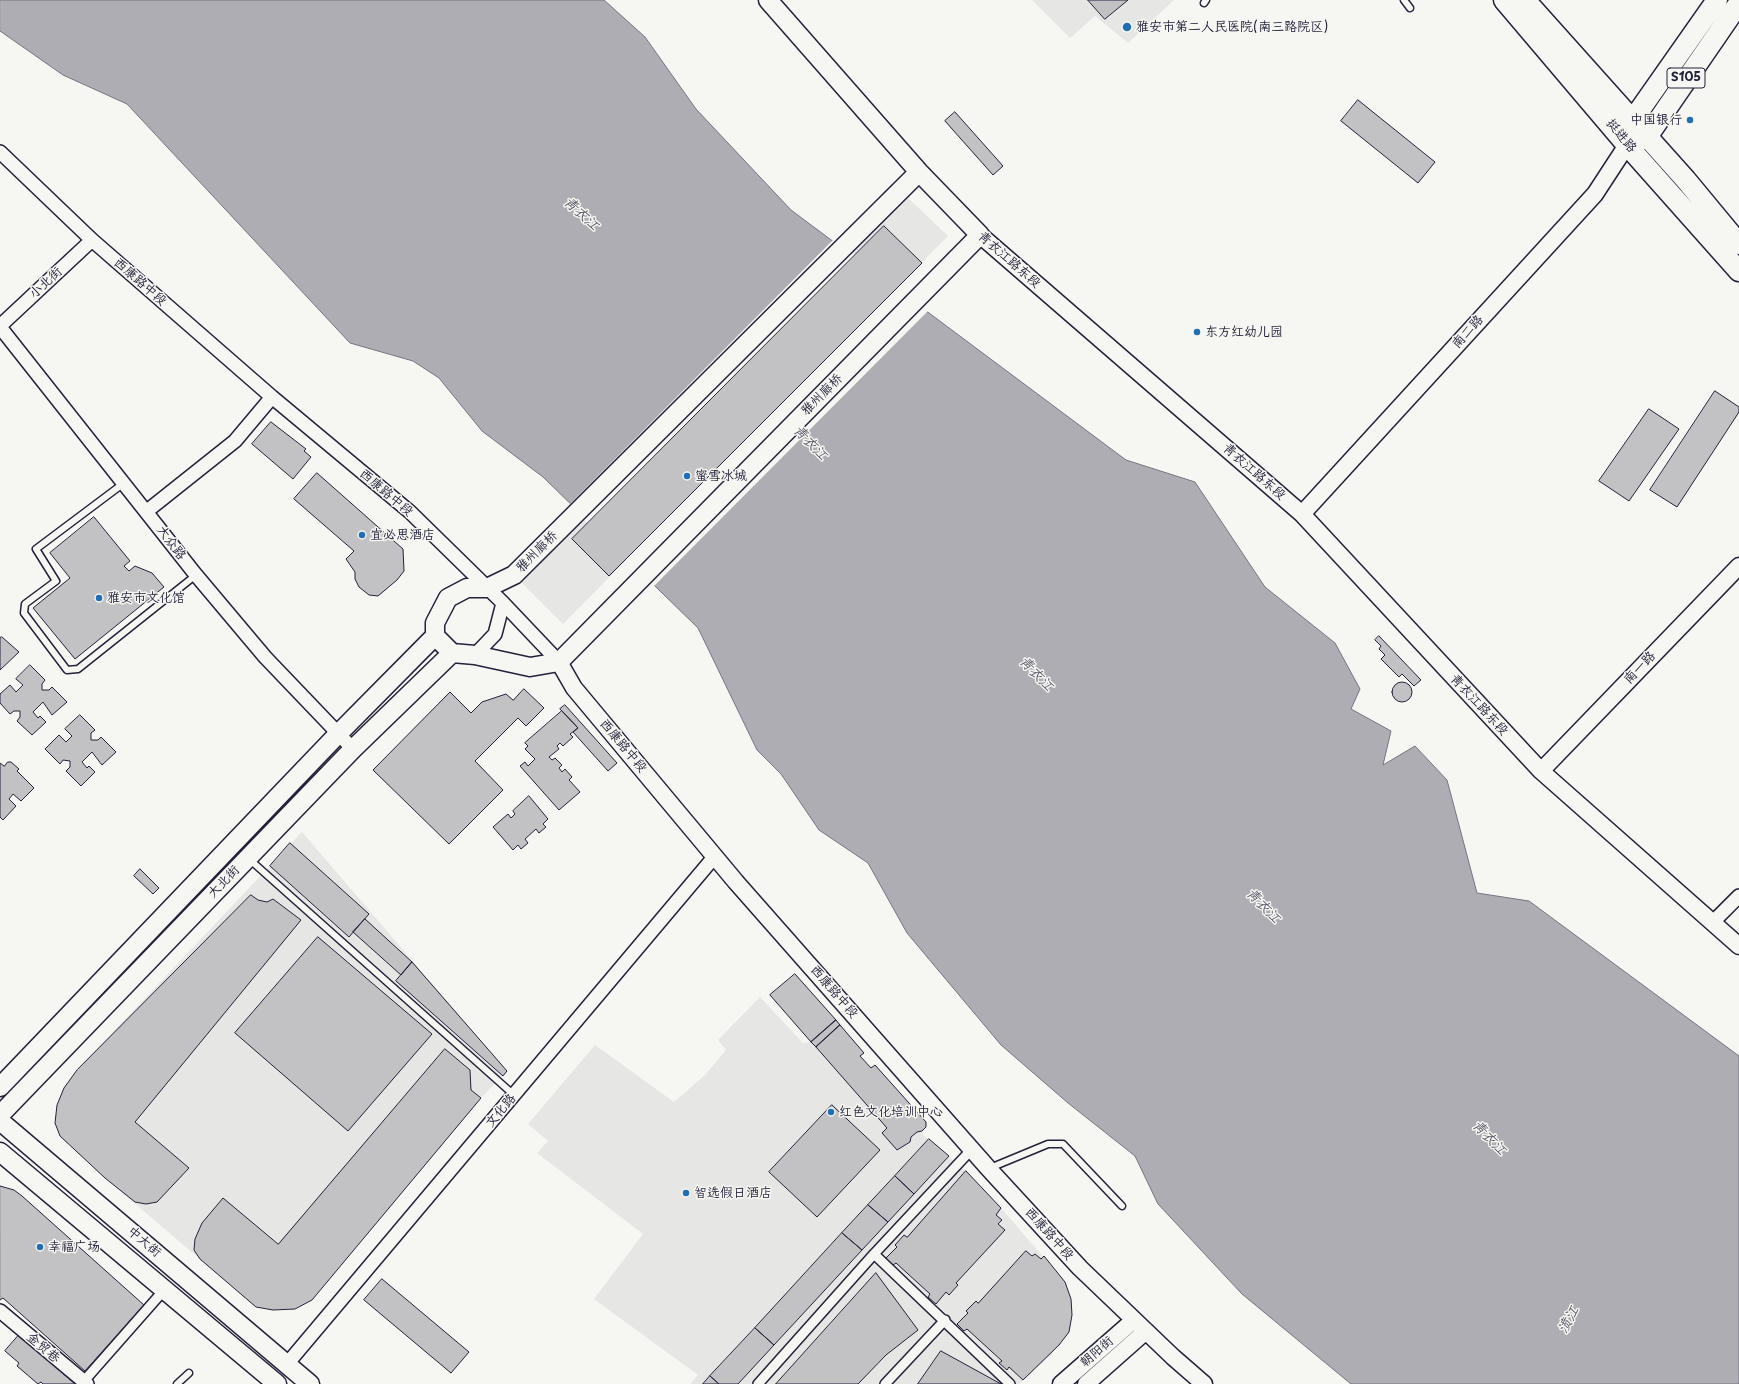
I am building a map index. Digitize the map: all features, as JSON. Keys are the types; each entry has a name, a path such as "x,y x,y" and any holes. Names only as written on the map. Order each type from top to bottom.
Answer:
{"main road":[{"name":"青衣江路东段","path":"768,0 919,172 980,235"},
{"name":"挺进路","path":"1504,0 1627,145 1739,271"},
{"name":"挺进路","path":"1525,0 1686,180 1739,244"},
{"name":"S105","path":"1627,145 1632,121 1716,0"},
{"name":"S105","path":"1647,137 1739,3"},
{"path":"1627,145 1647,137"},
{"name":"雅州廊桥","path":"487,588 514,575 919,172"},
{"name":"雅州廊桥","path":"559,662 980,235"},
{"path":"487,588 467,588 448,598 435,623 435,636 452,653 475,654 530,667 559,662"},
{"name":"大北街","path":"0,1086 338,734 435,636"},
{"name":"大北街","path":"0,1115 353,748 452,653"},
{"name":"中大街","path":"0,1121 310,1384"},
{"name":"中大街","path":"0,1152 165,1289 272,1382"}],"street":[{"name":"南二路","path":"1302,514 1595,194 1627,145"},
{"name":"西康路中段","path":"0,152 92,240 272,397 410,512 503,603 559,662 574,688 715,856 988,1168 1080,1268 1204,1384"},
{"name":"青衣江路东段","path":"980,235 1302,514 1541,771 1739,946"},
{"name":"小北街","path":"0,326 92,240"},
{"name":"大众路","path":"0,326 196,575 265,657 353,748"},
{"path":"147,511 235,441 272,397"},
{"name":"南一路","path":"1541,771 1739,566"},
{"path":"475,654 496,634 503,603"},
{"name":"文化路","path":"287,1364 715,856"},
{"path":"1713,922 1739,896"},
{"path":"758,1384 874,1254 972,1149"},
{"path":"874,1254 945,1320 1010,1384"},
{"path":"85,1383 165,1289"},
{"name":"金贸巷","path":"0,1311 85,1383"},
{"path":"885,1384 945,1320"},
{"name":"朝阳街","path":"1061,1384 1134,1320"},
{"name":"朝阳街","path":"1086,1384 1146,1331"}],"lane":[{"path":"1404,0 1410,8"},
{"path":"124,483 36,549 56,582 25,604 24,613 67,670 78,669 196,575"},
{"path":"248,858 514,1095"},
{"path":"988,1168 1048,1144 1063,1144 1122,1206"},
{"path":"177,1384 189,1373"}],"shaded area":[{"name":"雅安市第二人民医院(南三路院区)","path":"1032,0 1174,0 1128,43 1095,16 1070,38"},
{"path":"904,194 948,236 563,624 520,581"},
{"path":"302,832 507,1071 481,1098 312,1300 295,1309 273,1310 256,1307 105,1178 57,1105 64,1088 77,1070"},
{"path":"760,997 803,1043 811,1042 836,1020 864,1053 860,1057 871,1068 875,1065 926,1122 922,1134 966,1171 1001,1208 1065,1282 1071,1299 1069,1332 1050,1356 1019,1384 690,1384 698,1375 594,1299 643,1234 537,1153 548,1141 528,1124 595,1045 674,1102 705,1075 726,1050 718,1040"}],"water":[{"path":"0,0 604,0 645,37 696,109 791,210 1126,460 1195,482 1265,587 1335,643 1360,689 1351,709 1391,731 1383,765 1415,746 1447,780 1477,893 1529,901 1739,1056 1739,1384 1351,1384 1242,1294 1158,1204 1135,1156 1068,1103 1001,1045 907,933 868,863 819,830 781,774 757,750 698,628 543,477 482,431 439,378 413,361 350,343 127,104 63,75 0,31"}],"pier":[{"path":"834,239 929,310 653,587 569,505"}],"building":[{"path":"1088,0 1128,0 1105,19"},
{"path":"1358,100 1435,162 1418,183 1341,121"},
{"path":"955,112 1003,166 993,175 945,121"},
{"path":"884,226 922,263 609,576 572,539"},
{"path":"1715,391 1739,407 1739,412 1677,507 1650,490"},
{"path":"1649,409 1679,429 1629,501 1599,481"},
{"path":"271,422 306,449 304,451 311,457 293,479 252,444"},
{"name":"宜必思酒店","path":"317,473 403,549 404,571 397,580 378,596 369,595 359,587 355,579 355,572 346,559 354,551 294,499"},
{"name":"雅安市文化馆","path":"94,517 130,561 124,566 129,571 135,566 152,573 164,587 75,659 33,608 70,578 50,553"},
{"path":"1379,636 1421,680 1414,686 1402,674 1399,677 1381,659 1385,655 1379,649 1381,646 1375,640"},
{"path":"2,637 19,652 0,670 0,638"},
{"path":"30,665 45,680 42,684 42,690 49,690 52,687 67,702 52,715 43,702 33,712 38,718 40,716 46,722 32,735 17,721 20,717 20,711 14,711 10,714 0,703 0,694 10,685 16,692 23,685 16,679"},
{"path":"1402,682 1409,685 1412,692 1409,699 1402,702 1395,699 1392,692 1395,685"},
{"path":"524,689 544,708 526,726 518,718 475,761 503,790 449,844 373,770 450,692 471,713 482,702 506,694 513,700"},
{"path":"565,705 617,763 608,771 573,732 578,728 560,709"},
{"path":"562,711 578,728 570,734 573,737 563,746 560,743 557,746 559,749 549,757 552,760 555,758 562,765 559,768 562,772 565,769 572,777 569,780 580,792 559,810 520,766 525,762 528,766 535,759 525,749 528,746 525,743"},
{"path":"80,715 95,730 91,733 91,740 98,740 101,737 116,752 102,765 92,752 82,762 87,768 89,766 95,772 81,786 66,771 70,767 70,761 63,760 60,764 45,749 59,735 66,742 72,736 65,729"},
{"path":"8,762 11,762 19,769 17,771 34,788 21,801 13,794 9,799 16,806 3,820 0,817 0,763 4,766"},
{"path":"529,796 548,819 543,824 546,827 539,833 536,829 525,839 528,843 521,849 518,845 513,850 493,827 508,814 511,818 515,814 513,811"},
{"path":"290,843 369,914 349,937 270,866"},
{"path":"140,869 159,888 153,894 134,876"},
{"path":"251,895 258,900 267,902 273,899 301,920 135,1122 189,1168 157,1202 146,1204 135,1202 105,1178 60,1136 55,1123 57,1105 64,1088 77,1070"},
{"path":"365,919 412,962 401,975 353,932"},
{"path":"318,937 432,1034 348,1131 235,1033"},
{"path":"412,962 507,1071 503,1076 396,981"},
{"path":"795,974 836,1020 811,1042 770,995"},
{"path":"836,1020 840,1025 816,1047 811,1042"},
{"path":"840,1025 864,1053 860,1056 871,1068 875,1065 926,1122 926,1127 922,1131 917,1132 911,1137 910,1142 897,1150 882,1133 887,1128 816,1047"},
{"path":"445,1049 470,1070 471,1090 481,1098 312,1300 295,1309 273,1310 256,1307 200,1259 194,1250 195,1239 202,1223 223,1198 278,1244"},
{"path":"832,1105 880,1150 817,1217 769,1172"},
{"path":"929,1139 949,1156 914,1194 895,1176"},
{"path":"966,1171 1001,1208 996,1215 1002,1220 998,1224 1005,1230 956,1283 958,1285 949,1295 946,1292 936,1304 928,1297 930,1294 896,1263 893,1265 886,1258 897,1247 895,1245 904,1235 907,1237"},
{"path":"895,1176 914,1194 888,1222 868,1205"},
{"name":"幸福广场","path":"0,1186 14,1190 22,1196 144,1305 85,1371 3,1298 0,1300"},
{"path":"868,1205 888,1222 862,1250 842,1233"},
{"path":"842,1233 862,1250 774,1345 755,1328"},
{"path":"1026,1251 1032,1256 1035,1254 1041,1259 1044,1256 1065,1282 1071,1299 1072,1315 1069,1332 1059,1345 1023,1380 1009,1367 1007,1370 999,1363 1002,1361 967,1329 964,1331 957,1324 968,1313 966,1311 976,1301 978,1303"},
{"path":"876,1273 918,1330 886,1355 858,1384 776,1384"},
{"path":"382,1279 469,1352 451,1373 364,1300"},
{"path":"755,1328 774,1345 738,1384 719,1384 710,1376"},
{"path":"19,1335 75,1384 43,1384 41,1382 38,1384 17,1366 19,1363 5,1351"},
{"path":"941,1351 1001,1384 918,1384"},
{"path":"710,1376 719,1384 703,1384"}],"place":[{"name":"雅安市第二人民医院(南三路院区)","path":"1127,27"},
{"name":"中国银行","path":"1690,120"},
{"name":"东方红幼儿园","path":"1197,332"},
{"name":"蜜雪冰城","path":"687,476"},
{"name":"宜必思酒店","path":"362,535"},
{"name":"雅安市文化馆","path":"99,598"},
{"name":"红色文化培训中心","path":"831,1112"},
{"name":"智选假日酒店","path":"686,1193"},
{"name":"幸福广场","path":"40,1247"}],"water label":[{"name":"青衣江","path":"581,214"},
{"name":"青衣江","path":"810,443"},
{"name":"青衣江","path":"1036,674"},
{"name":"青衣江","path":"1263,906"},
{"name":"青衣江","path":"1489,1138"},
{"name":"𣸣江","path":"1569,1320"}]}
